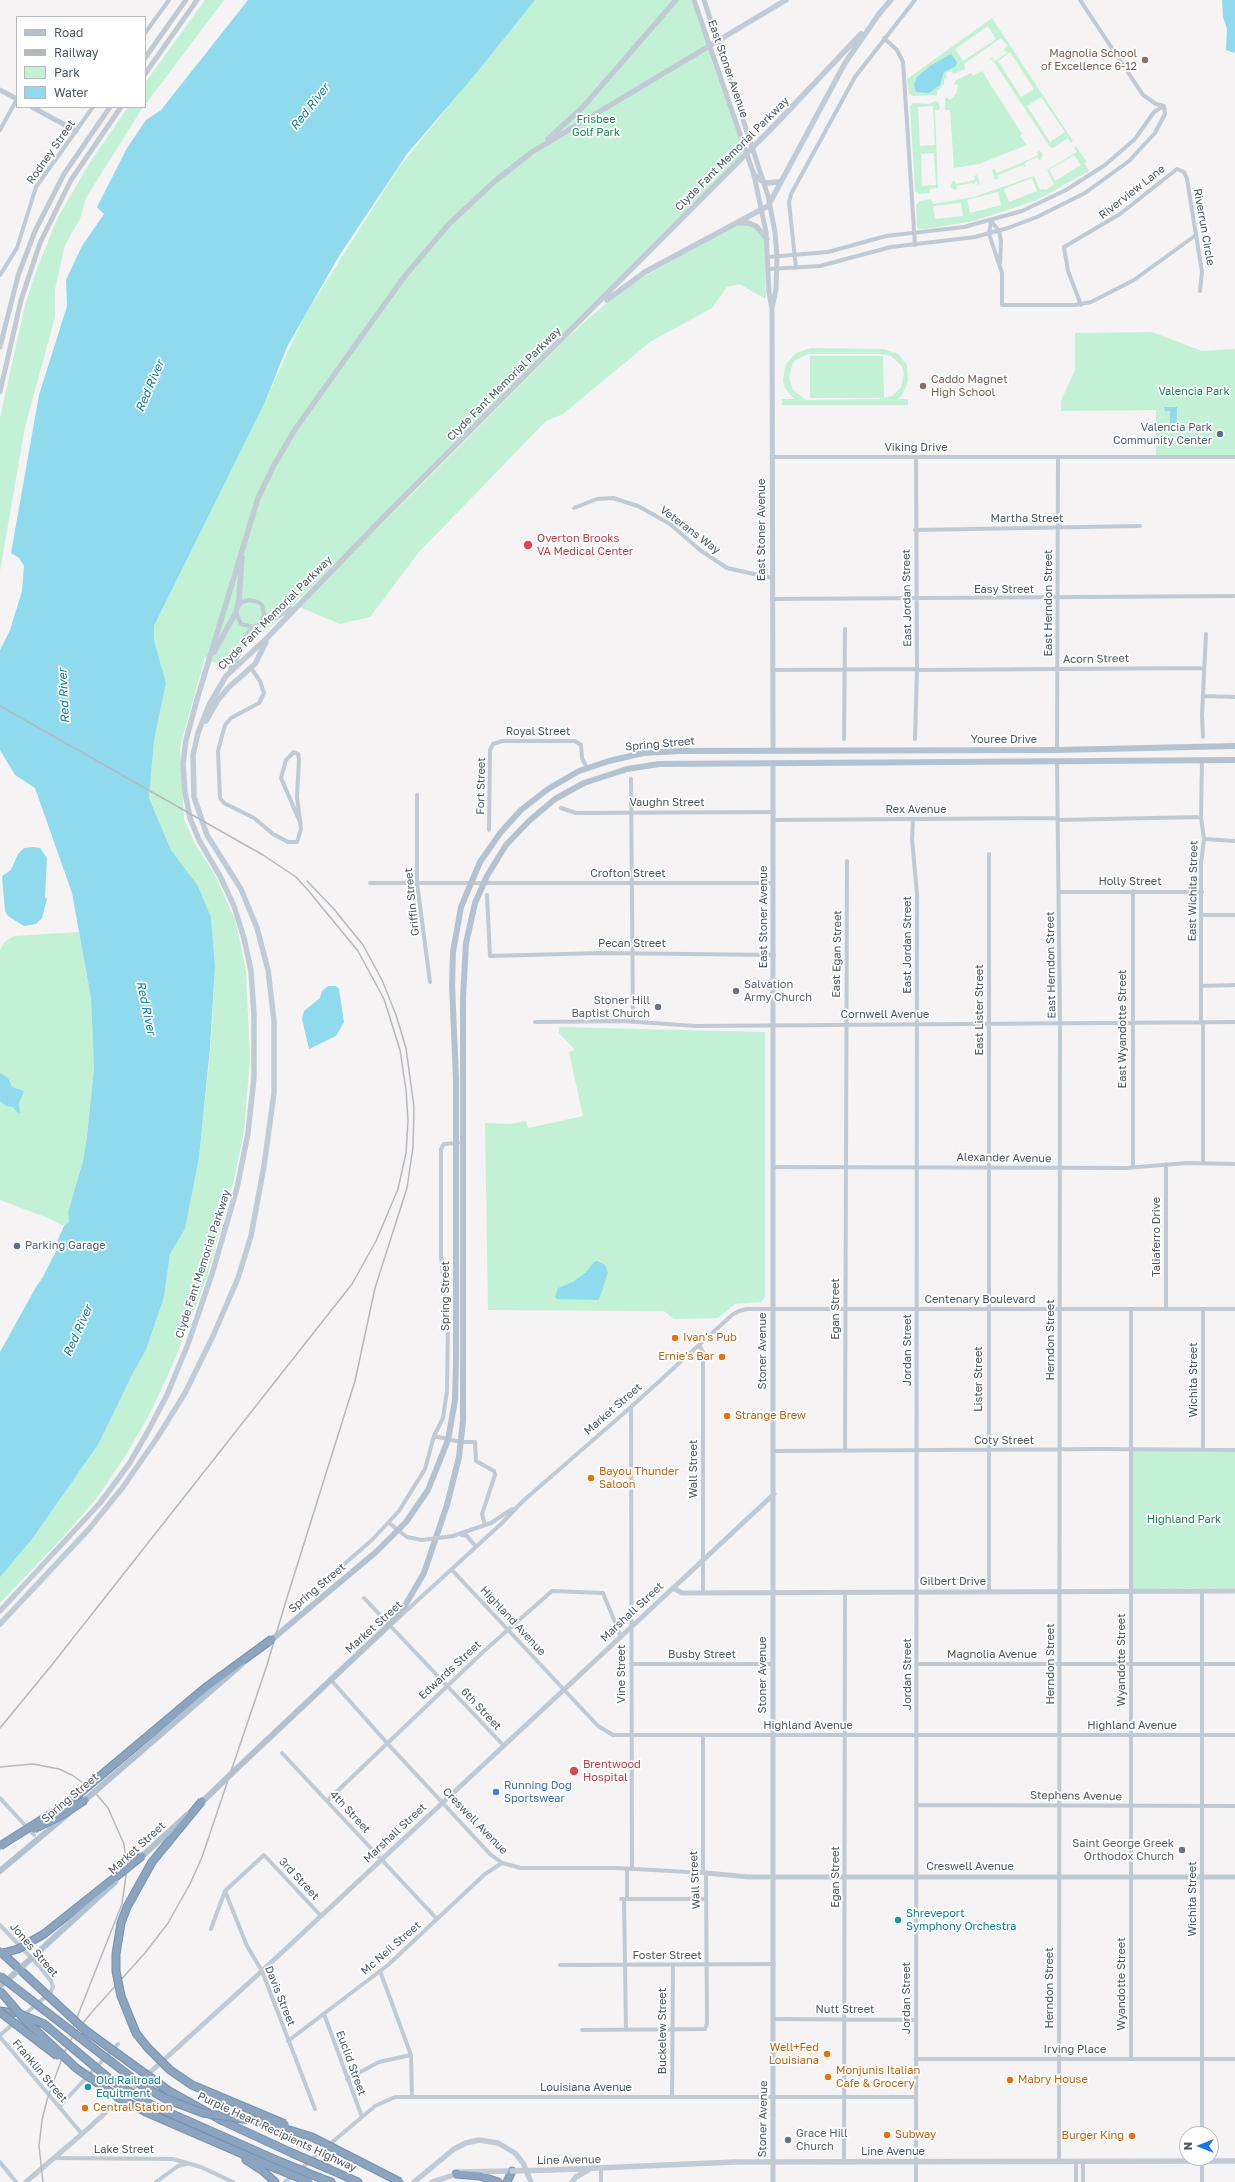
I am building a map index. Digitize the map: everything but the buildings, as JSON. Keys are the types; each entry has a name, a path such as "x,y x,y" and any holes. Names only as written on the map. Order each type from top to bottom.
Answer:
{"highway":[{"path":"0,1846 68,1803 205,1688 272,1639"},
{"path":"0,1840 30,1831 62,1815 84,1800"},
{"path":"202,1802 152,1862 127,1907 120,1930 116,1954 116,1971 121,1996 136,2033 147,2048 170,2070 192,2084 267,2116 295,2131"},
{"path":"0,1953 18,1949 44,1934 142,1856"},
{"name":"Purple Heart Recipients Highway","path":"0,1953 51,2001 85,2030 132,2066 169,2091 223,2121 358,2182"},
{"path":"0,1976 140,2084 166,2099 203,2113 263,2122 295,2131 334,2146 400,2182"},
{"path":"0,1991 38,2033 76,2068"},
{"path":"0,2011 54,2054 119,2098 146,2112 209,2140 309,2182"},
{"path":"0,2011 14,2013 44,2024 112,2081 152,2106 330,2182"},
{"path":"209,2140 263,2170 275,2182"},
{"path":"507,2182 512,2170"},
{"path":"456,2174 480,2176 498,2182"}],"main road":[{"path":"532,152 580,110 676,0"},
{"name":"Clyde Fant Memorial Parkway","path":"0,1612 100,1503 129,1464 147,1433 178,1370 201,1309 230,1215 244,1161 252,1105 255,1054 254,1000 249,957 230,896 193,826 184,788 183,764 185,747 200,688 258,498 287,441 400,281 428,248 464,210 506,172 532,152 786,0"},
{"name":"Clyde Fant Memorial Parkway","path":"0,1624 89,1529 123,1487 181,1401 213,1336 238,1278 251,1236 264,1166 274,1093 275,1049 272,1002 263,949 250,908 241,889 208,838 196,806 192,769 195,745 209,705 226,676 270,635 297,606 771,129 891,0"},
{"path":"582,320 631,281 762,210 770,203 779,182 845,63 879,14"},
{"path":"754,175 765,183 779,182"},
{"path":"737,223 748,223 756,226 767,239"},
{"path":"200,688 217,646 231,624 237,610 239,573 248,529"},
{"path":"226,676 248,634 254,627 274,619 297,606"},
{"path":"195,745 218,700 229,687 252,668 270,635"},
{"name":"Youree Drive","path":"773,751 1057,750 1235,746"},
{"path":"1057,750 1057,762"},
{"path":"773,751 773,763"},
{"name":"Spring Street","path":"0,1871 308,1609 398,1530 412,1515 428,1490 448,1440 453,1414 456,1382 456,1143 452,963 458,919 470,883 490,846 521,810 552,786 587,768 609,760 643,754 773,751"},
{"name":"Youree Drive","path":"773,763 1235,760"},
{"name":"Spring Street","path":"390,1624 412,1596 424,1573 451,1494 461,1442 463,1399 464,959 470,922 483,884 506,845 529,820 555,799 598,777 627,769 659,764 773,763"},
{"name":"Market Street","path":"0,1986 202,1802 390,1624"},
{"path":"414,2182 454,2149 466,2143 479,2140 498,2143 515,2153 523,2163 531,2182"},
{"name":"Line Avenue","path":"432,2182 456,2174 473,2171 589,2170 736,2162 1179,2160"},
{"name":"Line Avenue","path":"1219,2161 1235,2161"},
{"path":"572,2182 576,2177 589,2170"}],"street":[{"path":"146,32 169,0"},
{"path":"146,57 186,0"},
{"path":"146,73 197,0"},
{"name":"East Stoner Avenue","path":"694,0 754,175 767,239 772,309 773,751"},
{"name":"East Stoner Avenue","path":"704,0 765,183 770,203 777,269 776,289 772,309"},
{"path":"796,268 789,202 791,194 848,89 884,38 915,0"},
{"path":"1080,0 1143,95 1156,104 1164,106"},
{"path":"884,38 897,50 904,62 915,245"},
{"path":"0,90 16,98"},
{"path":"0,130 16,101"},
{"path":"768,257 795,256 828,252 886,236 945,231 991,221 1037,205 1090,175 1135,139 1154,112 1164,106"},
{"path":"769,269 833,264 878,250 960,240 989,234 1055,209 1085,193 1111,175 1129,160 1155,134 1165,114 1164,106"},
{"path":"34,108 76,131"},
{"name":"Rodney Street","path":"0,274 17,248 36,187 92,108"},
{"path":"0,347 18,276 35,231 64,174 109,108"},
{"path":"0,392 22,294 40,243 71,180 120,108"},
{"name":"Riverrun Circle","path":"1180,168 1184,172 1187,179 1203,276 1200,291"},
{"name":"Riverview Lane","path":"1081,305 1068,270 1064,247 1116,217 1138,201 1172,172 1180,168"},
{"path":"991,221 998,231 1002,244 1000,263"},
{"path":"991,221 989,234 1000,263 1002,277 1002,305 1081,305 1096,300 1134,280 1196,235"},
{"name":"Viking Drive","path":"772,457 1235,457"},
{"name":"East Jordan Street","path":"915,739 917,670 915,530 916,457"},
{"name":"East Herndon Street","path":"1057,750 1059,457"},
{"name":"Veterans Way","path":"574,508 597,499 613,498 638,506 670,524 700,550 727,568 772,578"},
{"name":"Martha Street","path":"915,530 1140,526"},
{"name":"Easy Street","path":"772,599 1058,599 1235,596"},
{"path":"254,627 241,624 237,610 242,602 249,600 258,602 262,605 264,614 261,624"},
{"path":"844,739 845,628"},
{"path":"1204,737 1203,696 1206,634"},
{"path":"252,668 260,681 264,693 259,703 231,718 225,725 218,751 220,798 224,803 254,818 273,834 288,842 297,842 300,840 300,822 297,797 300,759 298,754 294,752 286,760 281,778 300,822"},
{"name":"Acorn Street","path":"772,670 1204,668"},
{"path":"1203,696 1235,697"},
{"name":"Royal Street","path":"494,744 502,741 576,741 581,745 582,758 587,768"},
{"name":"Fort Street","path":"489,830 490,750 494,744"},
{"name":"East Wichita Street","path":"1202,761 1201,817 1204,839 1201,863 1203,1163"},
{"name":"East Herndon Street","path":"1057,762 1060,1168"},
{"name":"East Stoner Avenue","path":"773,763 773,1167"},
{"path":"631,779 633,1022"},
{"name":"Griffin Street","path":"417,794 417,883 430,982"},
{"name":"Vaughn Street","path":"561,808 576,813 774,812"},
{"name":"Rex Avenue","path":"774,820 1201,817"},
{"name":"East Jordan Street","path":"913,819 912,839 917,894 917,1167"},
{"path":"1204,839 1235,841"},
{"name":"East Lister Street","path":"988,1167 989,854"},
{"name":"East Egan Street","path":"845,1167 847,861"},
{"path":"370,883 470,883"},
{"name":"Crofton Street","path":"470,883 773,883"},
{"name":"East Wyandotte Street","path":"1133,891 1133,1167"},
{"name":"Holly Street","path":"1059,892 1202,892"},
{"name":"Pecan Street","path":"487,895 490,956 632,953 774,955"},
{"path":"1201,915 1235,915"},
{"path":"1201,986 1235,986"},
{"name":"Cornwell Avenue","path":"535,1022 633,1022 696,1026 1235,1022"},
{"path":"320,1585 389,1523 410,1495 425,1469 434,1436 443,1418 447,1391 448,1323 441,1256 441,1149 444,1144 463,1143"},
{"name":"Alexander Avenue","path":"773,1167 1060,1168 1133,1167 1203,1163 1235,1164"},
{"name":"Taliaferro Drive","path":"1166,1164 1166,1309"},
{"name":"Stoner Avenue","path":"773,1167 773,2182"},
{"name":"Egan Street","path":"845,1167 845,1450"},
{"name":"Jordan Street","path":"916,2182 917,1167"},
{"name":"Lister Street","path":"988,1167 988,1592"},
{"name":"Herndon Street","path":"1059,2161 1060,1168"},
{"name":"Market Street","path":"390,1624 400,1618 523,1501 631,1407 735,1312 747,1309 773,1309"},
{"name":"Centenary Boulevard","path":"773,1309 1235,1309"},
{"name":"Wyandotte Street","path":"1131,1309 1131,2059"},
{"name":"Wichita Street","path":"1203,1309 1203,1450"},
{"name":"Wall Street","path":"699,1345 703,1352 703,1593"},
{"name":"Vine Street","path":"626,2030 624,1899 629,1869 632,1735 631,1407"},
{"path":"434,1436 461,1442 475,1442 476,1461 494,1473 482,1514 484,1526"},
{"name":"Coty Street","path":"773,1451 1131,1449 1235,1450"},
{"name":"Marshall Street","path":"26,2182 82,2134 262,1971 774,1494"},
{"path":"389,1523 410,1539 422,1540 453,1536 484,1526 504,1515 523,1501"},
{"path":"459,1534 467,1536 476,1547"},
{"name":"Highland Avenue","path":"452,1570 602,1730 613,1735 1235,1735"},
{"name":"Gilbert Drive","path":"673,1588 682,1593 1235,1591"},
{"name":"Edwards Street","path":"327,1801 447,1685 552,1591 603,1593 621,1637"},
{"name":"Wichita Street","path":"1202,1591 1202,2126"},
{"name":"Egan Street","path":"844,2161 845,1593"},
{"name":"6th Street","path":"364,1598 504,1746"},
{"name":"Busby Street","path":"631,1664 773,1664"},
{"name":"Magnolia Avenue","path":"917,1664 1235,1664"},
{"name":"Creswell Avenue","path":"331,1680 490,1854 502,1863 521,1868 629,1869 704,1873 738,1877 1235,1877"},
{"name":"Wall Street","path":"672,2030 702,2030 707,2024 703,1735"},
{"name":"4th Street","path":"282,1753 437,1919"},
{"path":"0,1798 34,1835"},
{"name":"Stephens Avenue","path":"916,1805 1235,1806"},
{"name":"3rd Street","path":"225,1891 264,1855 321,1916"},
{"name":"Mc Neil Street","path":"288,2042 380,1971 485,1874 502,1863"},
{"path":"211,1929 225,1891"},
{"name":"Davis Street","path":"225,1891 248,1946 262,1971 314,2109"},
{"path":"624,1899 706,1899"},
{"name":"Jones Street","path":"0,1926 38,1966 51,1981 53,1987 50,1994 0,2036"},
{"name":"Buckelew Street","path":"672,1964 672,2097"},
{"name":"Foster Street","path":"560,1965 774,1964"},
{"path":"380,1971 412,2055 412,2097"},
{"name":"Euclid Street","path":"324,2014 362,2117"},
{"name":"Nutt Street","path":"774,2019 916,2020"},
{"path":"582,2030 672,2030"},
{"name":"Franklin Street","path":"0,2036 82,2134"},
{"path":"59,2107 118,2044"},
{"path":"347,2079 379,2062 412,2055"},
{"name":"Irving Place","path":"916,2059 1235,2059"},
{"name":"Louisiana Avenue","path":"285,2182 362,2117 381,2102 388,2099 412,2097 916,2097"},
{"name":"Lake Street","path":"54,2158 173,2159 194,2164 233,2182"},
{"path":"1076,2161 1076,2182"},
{"path":"1083,2161 1083,2182"},
{"path":"0,2162 16,2182"},
{"path":"156,2182 178,2166 194,2164"},
{"path":"1202,2166 1202,2182"},
{"path":"601,2169 601,2182"}],"green space":[{"path":"205,0 224,0 146,104 146,82"},
{"name":"Frisbee Golf Park","path":"534,0 694,0 745,156 275,623 220,666 205,657 180,747 184,819 195,844 215,875 236,922 246,971 250,1059 244,1131 235,1176 207,1277 173,1364 150,1413 126,1455 96,1499 64,1536 0,1603 0,1576 33,1538 99,1443 133,1373 146,1350 164,1297 170,1254 185,1229 199,1158 211,1044 215,966 211,917 198,886 171,850 149,798 154,741 166,683 154,640 154,626 261,410 304,317 397,170"},
{"path":"992,18 1073,141 1071,143 1068,138 1053,148 1050,147 992,59 988,61 992,57 995,61 1007,53 1004,49 1008,46 1001,38 964,64 965,69 953,74 952,71 946,73 947,78 944,79 944,84 937,91 937,95 912,96 909,93 907,79","holes":["988,26 996,39 963,61 955,49","1010,52 1034,89 1021,97 998,61","1041,97 1065,132 1050,142 1027,106"]},
{"path":"982,71 1022,134 1020,136 1027,145 979,164 954,168 950,110 945,110 945,99 947,97 950,100 956,94 958,85 954,85 956,80 971,73 973,76"},
{"path":"935,101 938,102 940,107 939,110 935,110 938,188 930,189 930,193 919,194 915,191 910,106 913,103 929,104","holes":["933,106 935,145 920,146 918,107","934,153 936,185 922,186 921,154"]},
{"path":"127,108 142,108 86,198 80,219 65,245 55,289 55,317 25,427 0,571 0,418 25,305 37,269 58,217 89,164"},
{"path":"1076,146 1087,162 1084,163 1089,171 1037,200 974,221 925,229 919,229 917,226 916,205 920,201 931,199 933,204 974,197 1034,176 1040,190 1046,190 1054,184 1047,170 1077,152 1074,148","holes":["1074,155 1081,165 1055,181 1049,170","1032,178 1037,191 1009,202 1004,189","998,192 1001,205 970,213 967,200","961,203 963,216 935,219 933,206"]},
{"path":"1039,150 1043,155 1040,161 1037,157 1024,163 1026,167 1022,165 998,175 998,179 995,180 992,170 995,169 997,173 1017,165 1038,155 1037,152"},
{"path":"977,175 980,184 977,185 978,182 976,181 973,185 972,183 957,186 957,189 954,190 950,186 953,181 955,181 956,184 975,180 974,176"},
{"path":"737,225 748,225 755,227 765,240 766,299 739,284 727,287 712,308 650,342 563,414 546,421 419,552 370,617 340,624 297,606 413,493 570,335 603,306 643,277"},
{"name":"Valencia Park","path":"1152,332 1202,351 1235,349 1235,457 1156,457 1156,410 1061,411 1061,401 1075,370 1075,333"},
{"path":"811,348 883,349 898,354 907,365 908,381 902,395 898,399 908,399 908,405 782,405 782,399 794,399 784,387 783,379 786,364 796,353","holes":["809,354 880,354 891,356 902,366 904,374 901,387 892,396 879,399 806,400 793,390 789,378 792,365 795,360"]},
{"path":"810,356 883,356 884,398 810,398"},
{"path":"79,932 91,998 94,1068 83,1161 68,1212 69,1222 64,1226 48,1218 0,1200 0,950 4,942 14,936"},
{"path":"559,1027 765,1032 765,1297 761,1302 735,1304 718,1318 674,1319 664,1311 488,1310 485,1123 510,1124 526,1121 528,1128 583,1116 569,1052 575,1050 559,1033"},
{"name":"Highland Park","path":"1132,1450 1235,1451 1235,1588 1133,1589"}],"water":[{"name":"Red River","path":"248,0 535,0 473,77 407,154 339,256 287,347 265,402 154,626 154,640 166,683 154,741 149,798 171,850 198,886 211,917 215,966 210,1048 199,1158 185,1229 170,1254 164,1297 146,1350 133,1373 99,1443 33,1538 0,1577 0,1352 43,1277 57,1249 56,1244 64,1226 69,1222 68,1212 83,1161 94,1068 91,998 72,893 35,788 15,775 0,750 0,650 10,630 22,591 24,566 19,558 11,553 39,395 67,306 66,280 82,246 104,214 97,207 127,148 146,120 161,110"},
{"path":"1222,0 1235,0 1235,53 1226,50 1227,29 1223,17"},
{"path":"951,54 957,62 956,66 944,72 940,85 929,93 916,92 914,84 917,77 930,66"},
{"path":"1164,407 1177,407 1177,423 1170,423 1170,411 1165,411"},
{"path":"24,848 40,848 47,858 45,897 47,899 42,918 36,924 24,926 8,916 5,911 2,876 11,870 18,854"},
{"path":"328,986 336,986 339,989 344,1022 336,1036 309,1049 302,1019 304,1011 320,998 322,991"},
{"path":"0,1073 8,1078 12,1087 24,1091 19,1103 20,1113 13,1107 6,1106 0,1101"},
{"path":"597,1261 605,1265 608,1272 599,1300 557,1299 555,1297 558,1288 573,1282 586,1272 594,1262"}],"railway":[{"path":"0,706 263,855 296,877 358,951 384,999 400,1050 406,1090 408,1121 406,1153 398,1189 376,1241 352,1284 51,1666 0,1728"},
{"path":"63,2055 73,2036 91,2013 145,1953 168,1923 190,1884 202,1857 267,1665 355,1381 375,1288 407,1188 413,1147 414,1107 406,1048 396,1015 382,980 363,945 333,908 307,881"},
{"path":"0,1767 33,1764 59,1769 72,1775 93,1790 108,1808 124,1844 127,1868 122,1904 70,2035"},
{"path":"43,2182 39,2146 42,2120 47,2100 65,2050"}],"place":[{"name":"Magnolia School of Excellence 6-12","path":"1145,60"},
{"name":"Caddo Magnet High School","path":"923,386"},
{"name":"Valencia Park Community Center","path":"1220,434"},
{"name":"Overton Brooks VA Medical Center","path":"528,545"},
{"name":"Salvation Army Church","path":"736,991"},
{"name":"Stoner Hill Baptist Church","path":"658,1007"},
{"name":"Parking Garage","path":"17,1246"},
{"name":"Ivan's Pub","path":"675,1338"},
{"name":"Ernie's Bar","path":"722,1357"},
{"name":"Strange Brew","path":"727,1416"},
{"name":"Bayou Thunder Saloon","path":"591,1478"},
{"name":"Brentwood Hospital","path":"574,1771"},
{"name":"Running Dog Sportswear","path":"496,1792"},
{"name":"Saint George Greek Orthodox Church","path":"1182,1850"},
{"name":"Shreveport Symphony Orchestra","path":"898,1920"},
{"name":"Well+Fed Louisiana","path":"827,2054"},
{"name":"Monjunis Italian Cafe & Grocery","path":"828,2077"},
{"name":"Mabry House","path":"1010,2080"},
{"name":"Old Railroad Equitment","path":"88,2087"},
{"name":"Central Station","path":"85,2108"},
{"name":"Subway","path":"887,2135"},
{"name":"Burger King","path":"1132,2136"},
{"name":"Grace Hill Church","path":"788,2140"}]}
